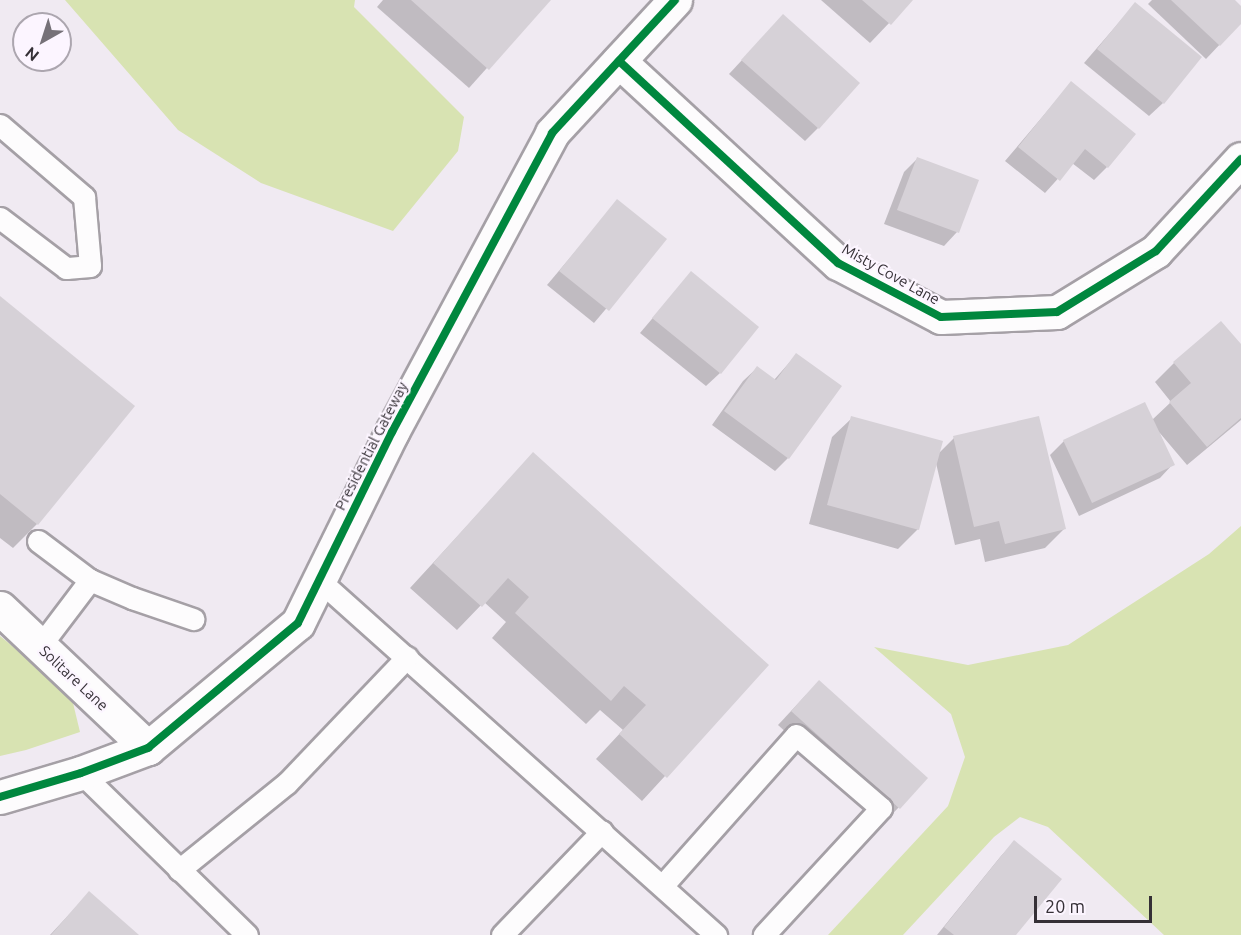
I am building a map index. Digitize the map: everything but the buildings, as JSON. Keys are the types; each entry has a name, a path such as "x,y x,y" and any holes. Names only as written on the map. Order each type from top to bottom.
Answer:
{"street":[{"name":"Presidential Gateway","path":"0,797 81,773 148,748 298,623 398,422 552,133 675,0"},
{"name":"Misty Cove Lane","path":"620,61 838,263 941,317 1057,312 1156,251 1241,159"},
{"name":"Solitare Lane","path":"0,608 148,748"}],"lane":[{"path":"0,124 84,197 90,266 66,268 0,218"},
{"path":"38,541 90,580 132,598 193,619"},
{"path":"40,646 90,580"},
{"path":"319,580 663,885 716,935"},
{"path":"179,870 287,783 407,657"},
{"path":"663,885 796,735 881,808 764,935"},
{"path":"81,773 247,935"},
{"path":"502,935 602,831"}],"green space":[{"path":"65,0 355,0 354,7 464,117 458,151 393,231 261,183 178,130"},
{"path":"1241,526 1241,935 1164,935 1048,827 1020,817 994,837 903,935 828,935 948,806 965,757 951,714 874,647 968,665 1068,645 1209,554"},
{"path":"0,636 58,683 73,703 80,732 0,756"}],"cycle path":[{"path":"0,797 81,773 148,748 298,623 392,432 552,133 675,0"},
{"path":"619,61 838,263 941,317 1057,312 1156,251 1241,159"}]}
